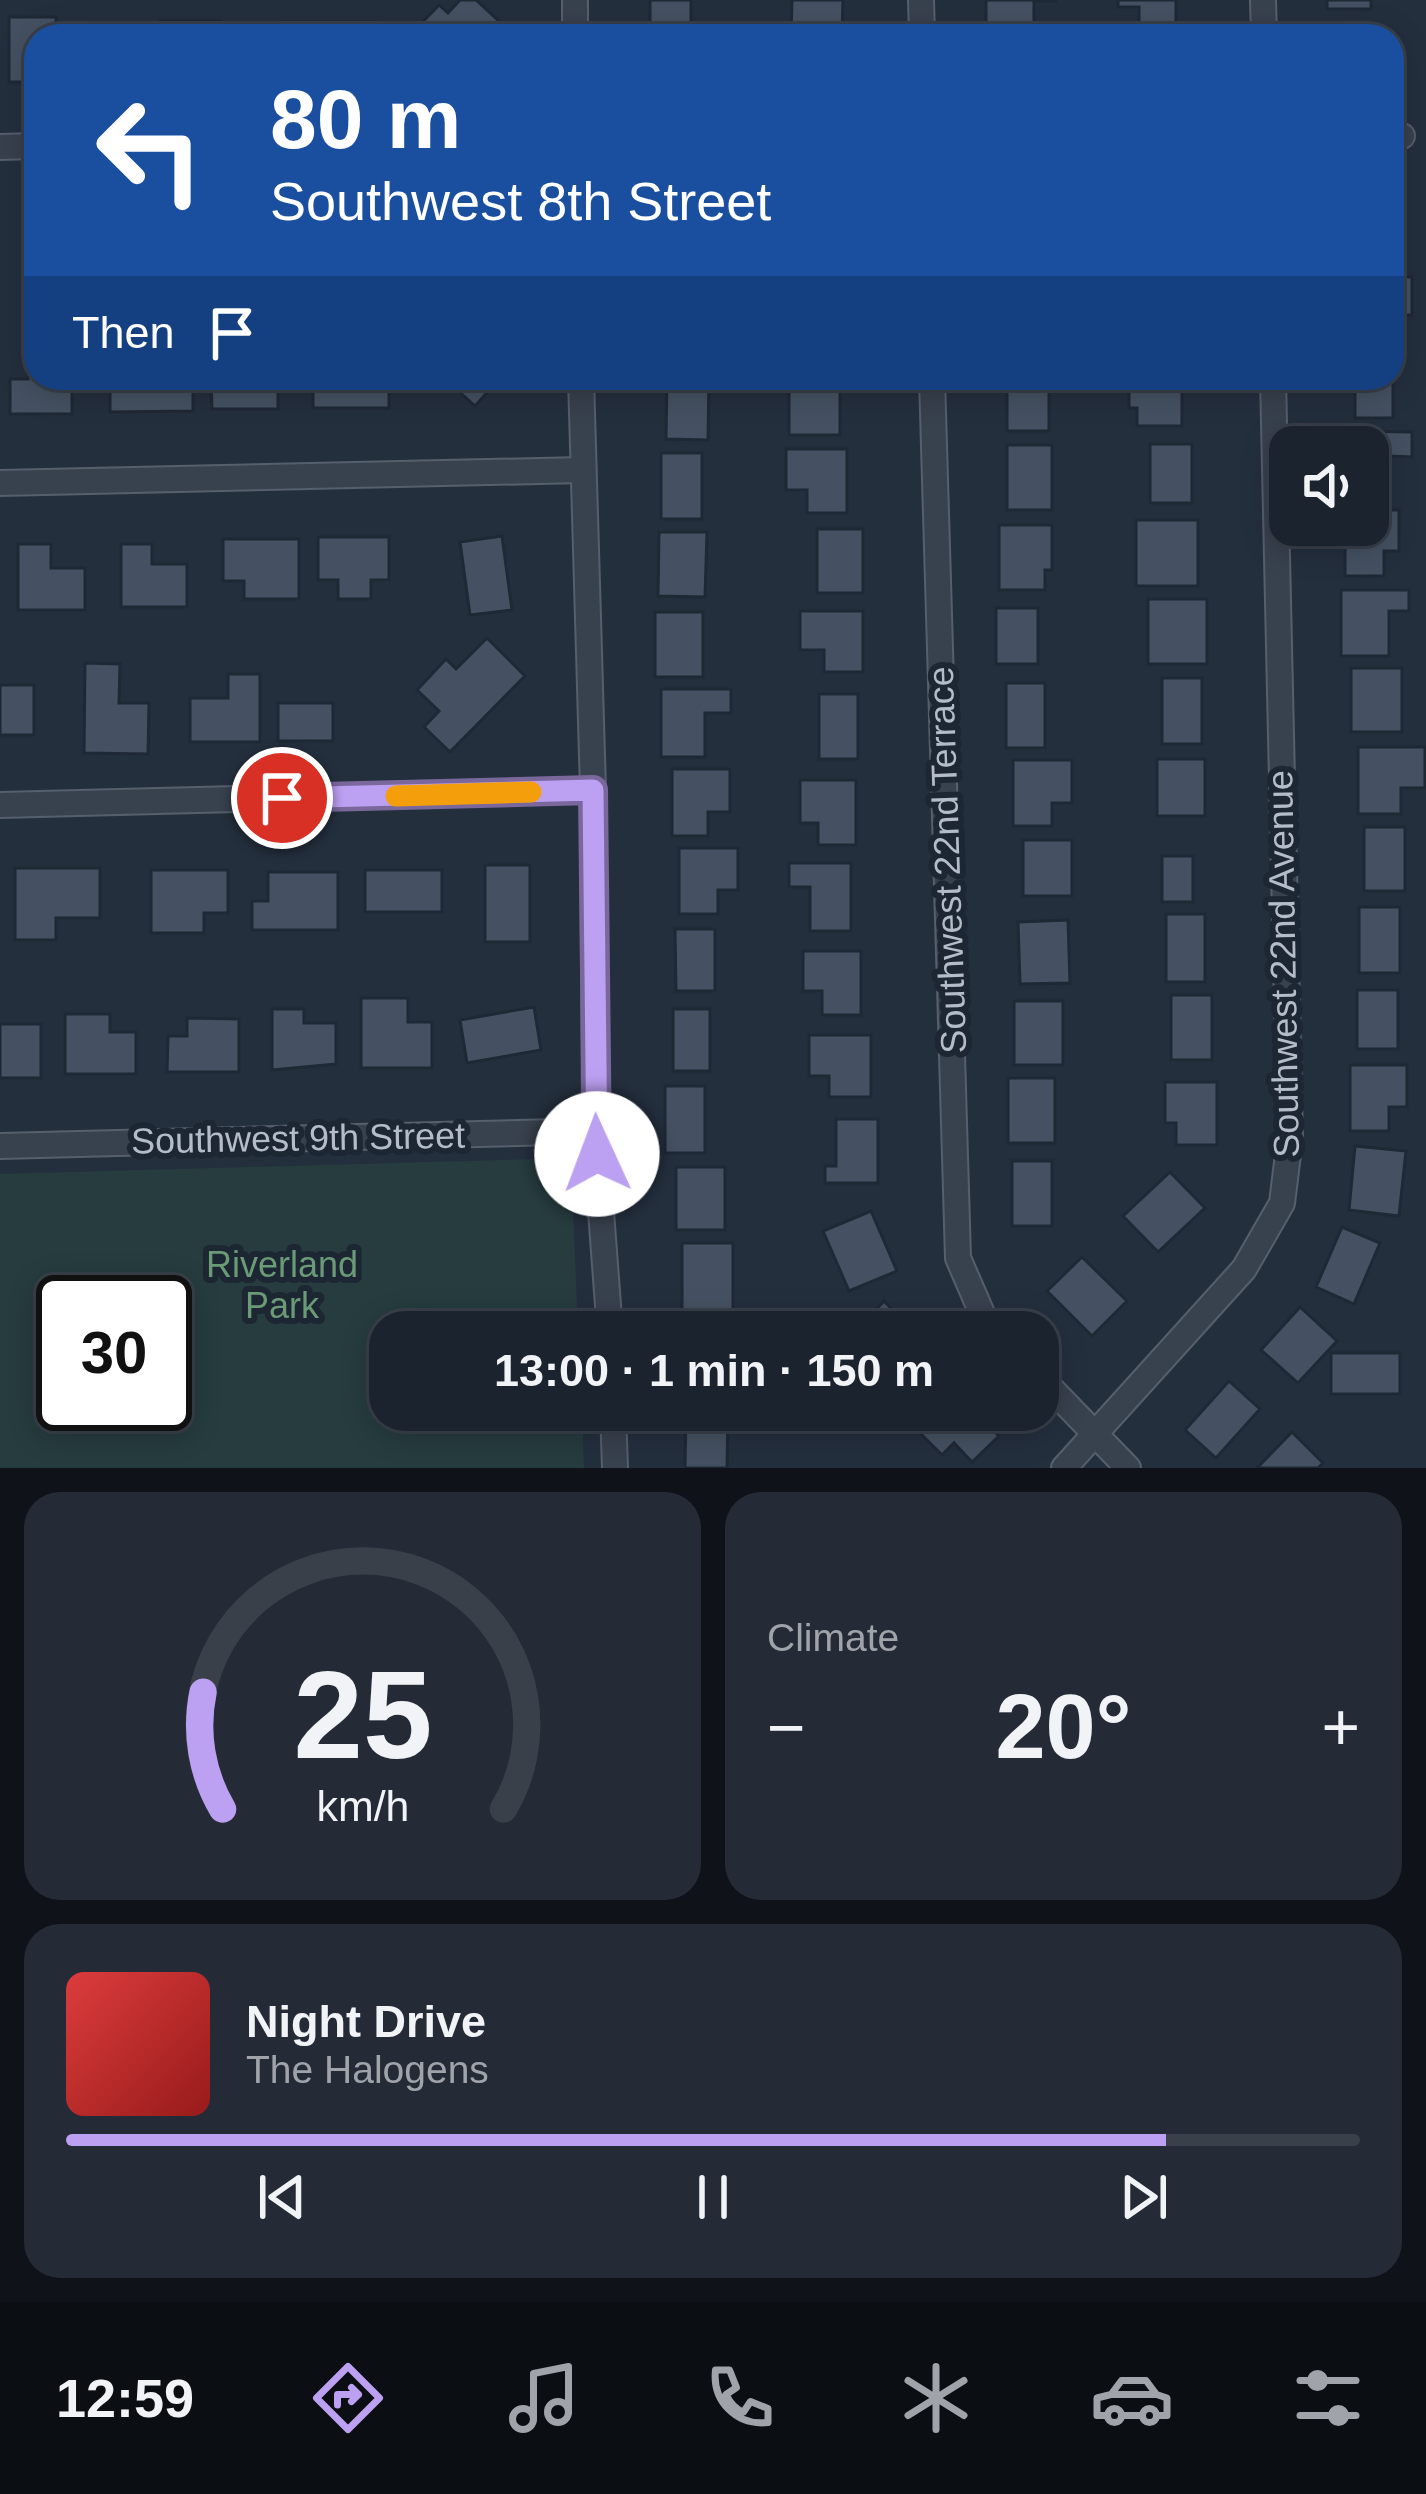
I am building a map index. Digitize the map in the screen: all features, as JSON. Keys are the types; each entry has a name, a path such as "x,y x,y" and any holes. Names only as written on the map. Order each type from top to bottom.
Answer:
{"street":[{"path":"580,390 593,790 596,1131 609,1311"},
{"name":"Southwest 22nd Terrace","path":"932,390 958,1258 980,1311"},
{"name":"Southwest 22nd Avenue","path":"1095,1436 1244,1269 1282,1203 1290,1138 1273,390"},
{"path":"0,483 582,470"},
{"path":"0,806 593,790"},
{"name":"Southwest 9th Street","path":"0,1146 596,1131"},
{"path":"1059,1398 1128,1468"},
{"path":"614,1431 615,1468"},
{"path":"1064,1468 1095,1436"}],"green space":[{"name":"Riverland Park","path":"571,1158 577,1311 369,1311 369,1431 583,1431 584,1468 0,1468 0,1174"}],"building":[{"path":"460,0 476,0 501,23 421,24 439,5 448,13"},
{"path":"650,0 691,0 691,24 650,24"},
{"path":"792,0 843,0 842,24 791,24"},
{"path":"986,0 1056,0 1034,1 1034,24 986,24"},
{"path":"1118,0 1176,0 1176,24 1139,24 1139,7 1118,7"},
{"path":"1327,0 1371,0 1371,9 1327,9"},
{"path":"9,17 56,17 56,24 24,24 24,82 9,82"},
{"path":"160,21 221,21 221,24"},
{"path":"281,22 376,22 376,24"},
{"path":"1404,277 1412,277 1412,315 1404,315"},
{"path":"10,379 24,379 24,390 72,390 72,414 10,414"},
{"path":"110,390 193,390 193,411 110,412"},
{"path":"211,390 278,390 278,409 212,409"},
{"path":"313,390 389,390 389,408 313,408"},
{"path":"457,390 489,390 475,406"},
{"path":"667,390 709,390 708,440 666,439"},
{"path":"789,390 840,390 840,435 789,435"},
{"path":"1007,390 1049,390 1049,431 1007,431"},
{"path":"1129,390 1182,390 1182,426 1137,426 1137,408 1129,408"},
{"path":"1355,390 1393,390 1393,418 1355,418"},
{"path":"1389,432 1412,432 1412,457 1389,456"},
{"path":"1150,444 1192,444 1192,503 1150,503"},
{"path":"1007,445 1052,445 1052,510 1007,510"},
{"path":"786,449 847,449 847,513 807,513 807,490 786,490"},
{"path":"661,453 702,453 702,519 661,519"},
{"path":"1389,510 1399,510 1399,551 1384,551 1384,576 1345,576 1345,546 1389,546"},
{"path":"1136,520 1198,520 1198,586 1136,586"},
{"path":"999,525 1052,525 1052,570 1045,570 1045,590 999,590"},
{"path":"817,529 863,529 863,593 817,593"},
{"path":"659,532 707,532 705,597 658,596"},
{"path":"502,536 512,610 470,615 460,542"},
{"path":"318,537 389,537 389,580 371,580 371,599 338,599 338,580 318,580"},
{"path":"223,539 299,539 299,599 244,599 244,581 223,581"},
{"path":"18,544 51,544 51,568 85,568 85,610 18,610"},
{"path":"121,544 152,544 152,564 187,564 187,607 121,607"},
{"path":"1341,590 1409,590 1409,611 1389,611 1389,656 1341,656"},
{"path":"1148,599 1207,599 1207,664 1148,664"},
{"path":"996,608 1038,608 1038,664 996,664"},
{"path":"800,611 863,611 863,672 824,672 824,650 800,650"},
{"path":"655,612 703,612 703,677 655,677"},
{"path":"487,638 525,676 450,752 424,727 439,711 417,690 446,659 456,669"},
{"path":"85,663 120,664 119,703 149,703 148,754 84,753"},
{"path":"1351,668 1402,668 1402,732 1351,732"},
{"path":"228,674 260,674 260,742 190,742 190,698 228,698"},
{"path":"1162,678 1202,678 1202,744 1162,744"},
{"path":"1006,683 1045,683 1045,748 1006,748"},
{"path":"0,685 34,685 34,735 0,735"},
{"path":"661,689 731,689 731,713 705,713 705,757 661,757"},
{"path":"819,694 858,694 858,759 819,759"},
{"path":"278,703 333,703 333,741 278,741"},
{"path":"1358,747 1425,747 1425,788 1401,788 1401,814 1358,814"},
{"path":"1157,759 1205,759 1205,816 1157,816"},
{"path":"1013,760 1072,760 1072,803 1052,803 1052,826 1013,826"},
{"path":"672,769 730,769 730,812 708,812 708,836 672,836"},
{"path":"800,780 856,780 856,845 818,845 818,823 800,823"},
{"path":"1364,827 1405,827 1405,891 1364,891"},
{"path":"1023,840 1072,840 1072,896 1023,896"},
{"path":"679,848 738,848 738,890 718,890 718,914 679,914"},
{"path":"1162,856 1193,856 1193,902 1162,902"},
{"path":"789,863 851,863 851,931 810,931 810,887 789,887"},
{"path":"485,865 530,865 530,942 485,942"},
{"path":"15,868 100,868 100,918 56,918 56,940 15,940"},
{"path":"151,870 228,870 228,913 204,913 204,933 151,933"},
{"path":"365,870 442,870 442,912 365,912"},
{"path":"268,872 338,872 338,930 252,930 252,901 268,901"},
{"path":"1359,907 1400,907 1400,973 1359,973"},
{"path":"1166,914 1205,914 1205,982 1166,982"},
{"path":"1068,920 1070,983 1020,984 1018,922"},
{"path":"675,929 715,929 715,991 676,991"},
{"path":"803,951 861,951 861,1015 822,1015 822,991 803,991"},
{"path":"1357,990 1398,990 1398,1049 1357,1049"},
{"path":"1171,995 1212,995 1212,1060 1171,1060"},
{"path":"361,998 408,998 408,1022 432,1022 432,1068 361,1068"},
{"path":"1014,1001 1063,1001 1063,1065 1014,1065"},
{"path":"534,1007 541,1050 467,1063 460,1020"},
{"path":"272,1009 304,1009 304,1023 336,1023 336,1064 272,1070"},
{"path":"673,1009 710,1009 710,1071 673,1071"},
{"path":"65,1014 110,1014 110,1032 136,1032 136,1074 65,1074"},
{"path":"187,1018 239,1019 239,1072 167,1072 168,1036 187,1036"},
{"path":"0,1024 41,1024 41,1078 0,1078"},
{"path":"809,1035 871,1035 871,1097 829,1097 829,1076 809,1076"},
{"path":"1350,1065 1407,1065 1407,1107 1389,1107 1389,1131 1350,1131"},
{"path":"1008,1078 1055,1078 1055,1143 1008,1143"},
{"path":"1165,1082 1217,1082 1217,1145 1176,1145 1176,1123 1165,1123"},
{"path":"665,1086 705,1086 705,1153 665,1153"},
{"path":"836,1119 878,1119 878,1183 825,1183 825,1166 836,1166"},
{"path":"1355,1146 1406,1151 1399,1216 1349,1210"},
{"path":"1012,1161 1052,1161 1052,1226 1012,1226"},
{"path":"676,1167 725,1167 725,1230 676,1230"},
{"path":"1170,1172 1205,1208 1158,1252 1123,1216"},
{"path":"871,1211 897,1271 849,1291 823,1231"},
{"path":"1342,1227 1380,1243 1354,1304 1316,1287"},
{"path":"682,1243 733,1243 733,1311 682,1311"},
{"path":"1082,1257 1127,1301 1092,1336 1047,1291"},
{"path":"884,1301 894,1311 875,1311"},
{"path":"1300,1307 1337,1341 1298,1383 1261,1350"},
{"path":"1331,1353 1400,1353 1400,1394 1331,1394"},
{"path":"1229,1381 1260,1409 1216,1458 1185,1430"},
{"path":"686,1431 728,1431 727,1468 685,1468"},
{"path":"918,1431 994,1431 999,1436 972,1462 954,1443 942,1455"},
{"path":"1292,1432 1323,1463 1318,1468 1257,1468"}],"slow traffic":[{"path":"396,796 531,792"}],"route":[{"path":"282,798 593,790 597,1154"}]}
